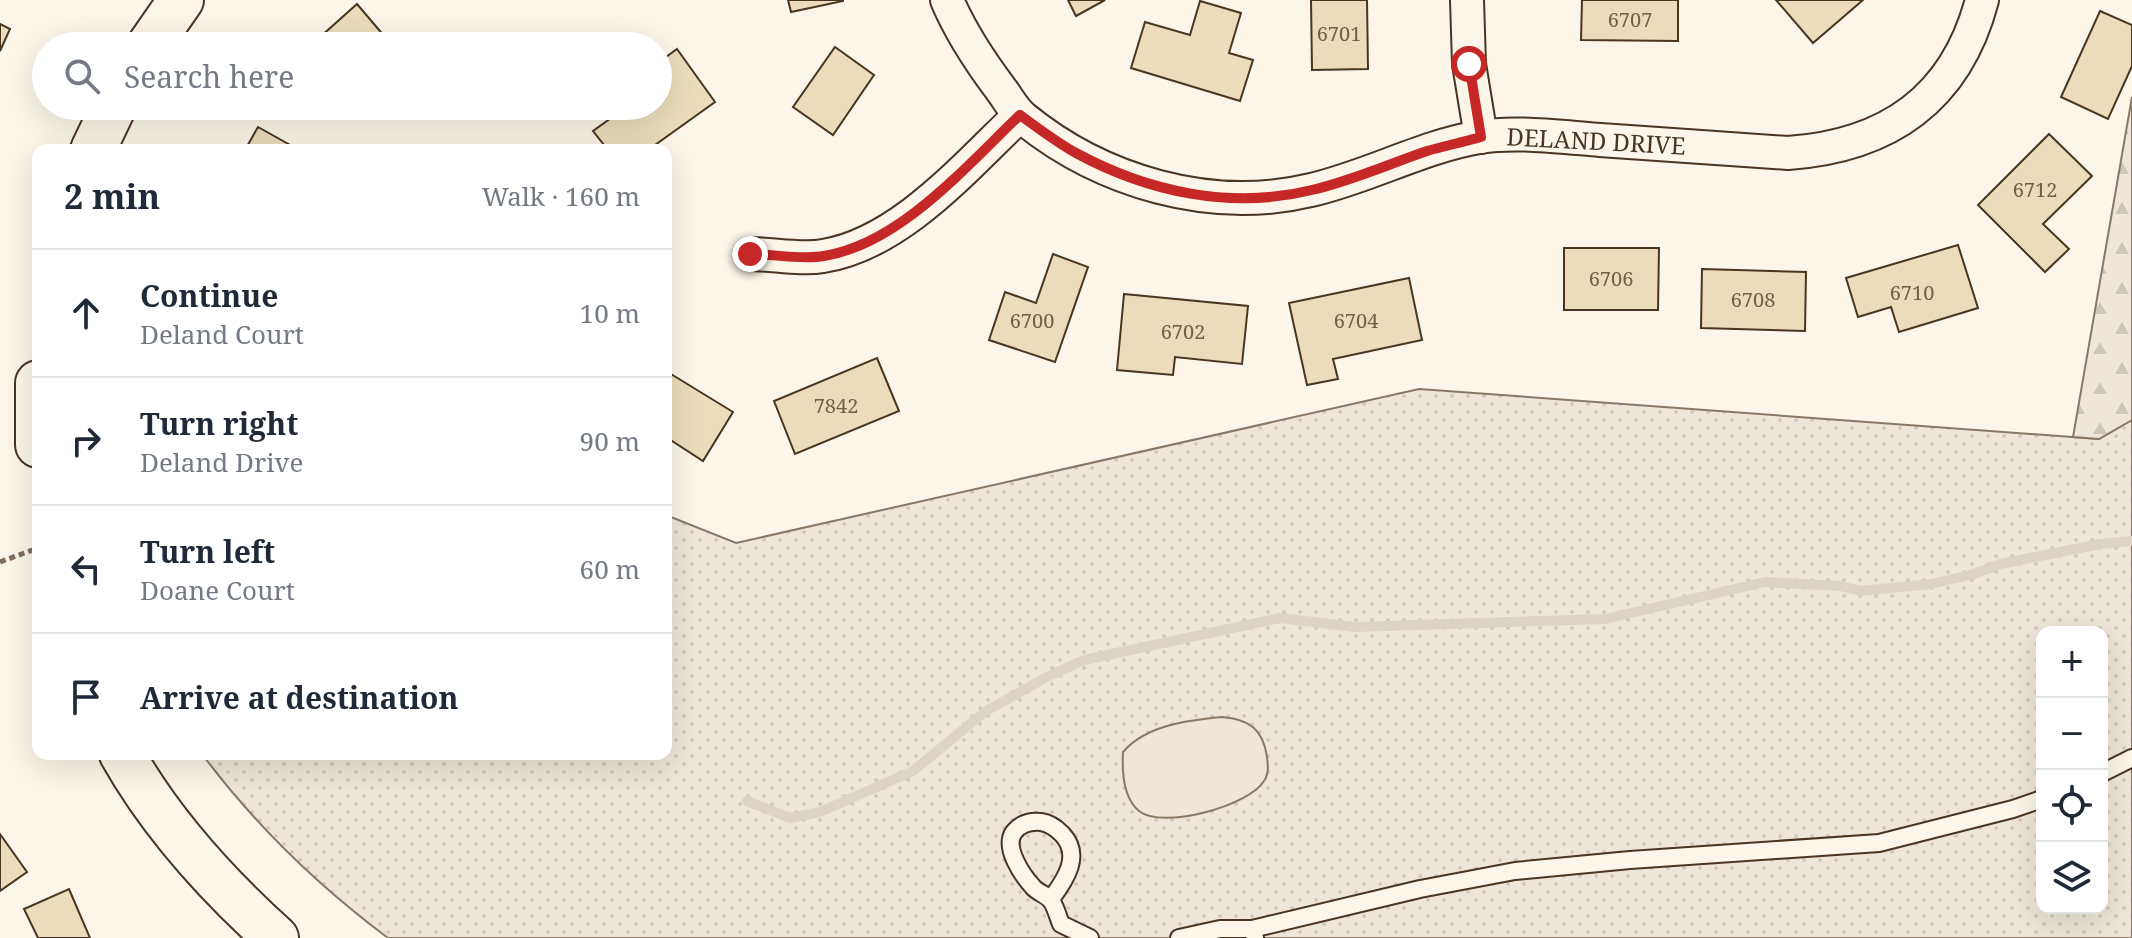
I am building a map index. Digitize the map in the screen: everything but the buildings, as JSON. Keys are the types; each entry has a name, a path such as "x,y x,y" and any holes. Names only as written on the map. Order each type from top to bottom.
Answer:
{"street":[{"path":"159,32 181,0"},
{"name":"DELAND DRIVE","path":"947,0 974,53 1020,115 1074,152 1117,172 1174,191 1218,198 1261,198 1308,191 1343,182 1428,151 1481,137 1548,136 1788,153 1820,151 1866,139 1903,120 1943,83 1974,32 1982,0"},
{"path":"1467,0 1469,64 1481,137"},
{"path":"750,254 823,256 871,242 937,194 1020,115"},
{"path":"96,144 107,120"},
{"path":"126,760 161,816 231,897 276,938"}],"lane":[{"path":"2108,770 2132,758"},
{"path":"1179,938 1220,929 1253,934 1420,889 1515,871 1879,843 2036,801"},
{"path":"1051,899 1073,858 1070,844 1060,831 1047,822 1029,822 1011,835 1010,845 1019,868 1033,888 1051,899 1061,924 1090,938"}],"path":[{"path":"0,562 32,550"}],"green space":[{"path":"2132,97 2132,420 2099,439 2073,437"},
{"path":"1419,389 2099,439 2132,419 2132,938 388,938 336,897 288,853 207,760 672,760 672,517 736,543"},
{"path":"1222,717 1247,723 1262,739 1267,757 1264,781 1241,799 1204,812 1166,818 1139,811 1127,791 1123,752 1156,730 1182,722"}],"waterway":[{"path":"747,801 790,818 820,812 913,771 986,711 1084,660 1280,618 1355,627 1605,619 1765,582 1840,586 1861,591 1931,584 2000,564 2100,544 2132,541"}],"route":[{"path":"750,254 823,256 871,242 937,194 1020,115 1074,152 1117,172 1197,196 1261,198 1343,182 1428,151 1481,137 1469,64"}]}
